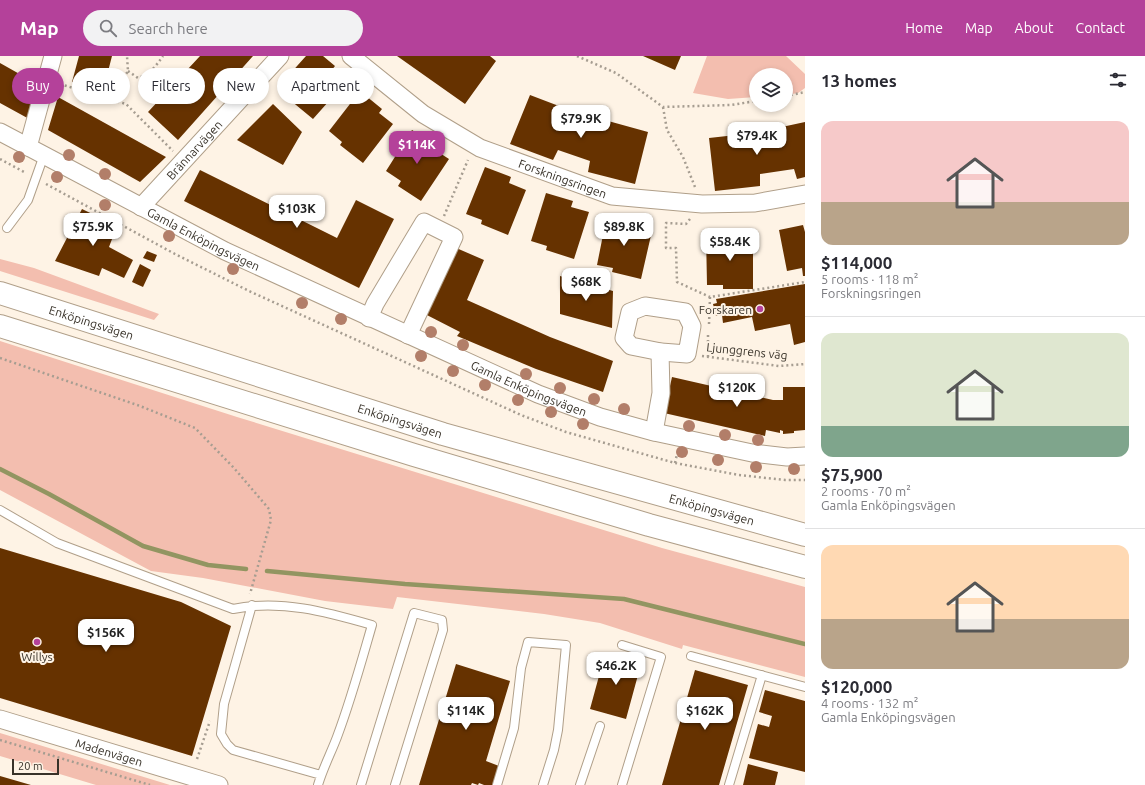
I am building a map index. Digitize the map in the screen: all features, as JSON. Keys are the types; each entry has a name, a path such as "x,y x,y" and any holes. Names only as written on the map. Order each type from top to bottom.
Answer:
{"main road":[{"name":"Enköpingsvägen","path":"0,294 443,434 805,535"},
{"path":"0,326 421,457 649,524 805,567"}],"street":[{"path":"50,68 53,56"},
{"name":"Brännarvägen","path":"141,208 280,56"},
{"name":"Forskningsringen","path":"351,56 423,114 480,148 612,196 702,204 755,203 805,194"},
{"path":"28,147 40,104"},
{"name":"Gamla Enköpingsvägen","path":"0,132 141,208 231,254 538,394 600,417 654,432 752,453 787,457 805,456"},
{"path":"369,318 375,304 424,222 454,237 408,335"},
{"path":"645,306 685,312 692,326 687,354 660,352 631,346 624,338 630,312 645,306"},
{"path":"654,432 661,393 660,352"},
{"path":"772,558 791,572 805,578"},
{"name":"Madenvägen","path":"0,719 219,785"}],"lane":[{"path":"7,228 28,200 44,155"},
{"path":"0,510 57,543 233,609 249,606 303,608 372,625 337,737 318,785"},
{"path":"249,606 224,704 221,734 233,750 321,775"},
{"path":"361,785 414,613 442,620 443,630 395,785"},
{"path":"497,785 514,728 521,668 528,642 566,645 558,730 554,750 543,785"},
{"path":"622,645 661,658 622,785"},
{"path":"690,656 805,687"},
{"path":"728,785 762,675"},
{"path":"580,785 600,726"}],"path":[{"path":"127,56 128,68"},
{"path":"130,72 138,78 142,77 153,70 163,56"},
{"path":"577,56 616,74 663,107 731,105 749,102"},
{"path":"793,95 805,92"},
{"path":"126,104 184,161"},
{"path":"663,107 667,130 683,157 702,204"},
{"path":"438,229 474,144"},
{"name":"Gamla Enköpingsvägen","path":"0,159 175,254"},
{"path":"686,224 666,223 666,248 676,248 677,282 710,297 805,282"},
{"path":"708,356 710,297"},
{"name":"Ljunggrens väg","path":"687,354 779,366 805,364"},
{"path":"0,358 140,406 195,428 234,468 269,509 271,520 249,606"},
{"path":"0,740 150,785"}],"shaded area":[{"path":"707,56 786,56 805,74 805,88 798,93 793,94 793,68 749,68 749,98 728,99 693,93"},
{"path":"0,259 34,268 159,314 154,320 0,271"},
{"path":"0,341 237,417 662,548 805,587 805,677 683,645 682,649 600,623 544,614 397,597 393,609 325,601 203,578 151,571 0,490"},
{"path":"0,733 170,785 96,785 0,756"}],"building":[{"path":"79,56 112,56 109,68 76,68"},
{"path":"200,56 253,56 242,68 213,68 213,101 178,140 148,112 155,104 205,104 205,68 189,68"},
{"path":"306,56 323,56 335,66 333,68 295,68"},
{"path":"397,56 490,56 496,61 465,104"},
{"path":"643,56 681,56 675,70"},
{"path":"0,63 12,70 12,104 35,104 31,120 0,103"},
{"path":"530,95 572,111 648,132 635,184 588,172 590,161 558,150 553,160 510,144"},
{"path":"64,100 166,157 140,182 48,130 56,104 64,104"},
{"path":"374,102 382,109 379,113 393,124 363,163 340,145 342,142 329,131 350,104 374,104"},
{"path":"273,104 302,132 283,165 237,140"},
{"path":"295,104 326,104 313,119"},
{"path":"805,122 805,177 797,179 794,169 760,174 760,186 715,191 709,138 754,133"},
{"path":"412,130 437,146 435,150 449,159 421,201 398,186 401,181 386,171"},
{"path":"485,167 511,177 509,183 526,190 508,235 481,224 482,220 466,214"},
{"path":"200,170 337,238 356,200 394,219 359,288 184,201"},
{"path":"546,193 573,201 571,207 589,212 574,259 546,250 547,246 531,241"},
{"path":"82,209 117,226 109,247 133,260 124,278 102,268 99,276 55,261"},
{"path":"607,215 635,221 634,227 652,231 641,279 612,272 613,268 597,265"},
{"path":"803,225 805,232 805,276 803,276 802,268 787,271 779,230"},
{"path":"706,234 734,234 734,240 753,240 753,289 723,289 723,285 707,285"},
{"path":"454,247 484,260 467,300 550,337 613,361 603,392 536,369 457,336 460,332 421,312"},
{"path":"147,251 157,255 154,262 143,258"},
{"path":"140,264 151,270 143,287 132,282"},
{"path":"560,276 613,291 612,328 560,314"},
{"name":"Forskaren","path":"805,284 805,342 794,345 790,324 755,331 752,317 723,323 722,315 716,316 713,304 717,303 716,299"},
{"path":"672,377 773,400 783,400 783,387 805,387 805,430 783,434 783,431 780,430 780,433 766,430 765,436 664,413"},
{"path":"0,548 181,602 231,626 192,756 0,698"},
{"path":"605,654 641,664 626,719 590,709"},
{"path":"456,664 510,681 486,761 499,766 493,785 484,785 479,783 478,785 472,783 471,785 419,785"},
{"path":"695,670 748,685 719,785 662,785"},
{"path":"765,690 805,701 805,772 749,758 758,724 769,727 772,716 759,712"},
{"path":"748,764 778,772 775,785 743,785"},
{"path":"0,776 31,785 0,785"}],"waterway":[{"path":"0,469 49,494 143,546 208,565 246,569"},
{"path":"267,571 405,584 624,599 805,644"}],"place":[{"name":"Forskaren","path":"760,309"},
{"name":"Willys","path":"37,642"}]}
